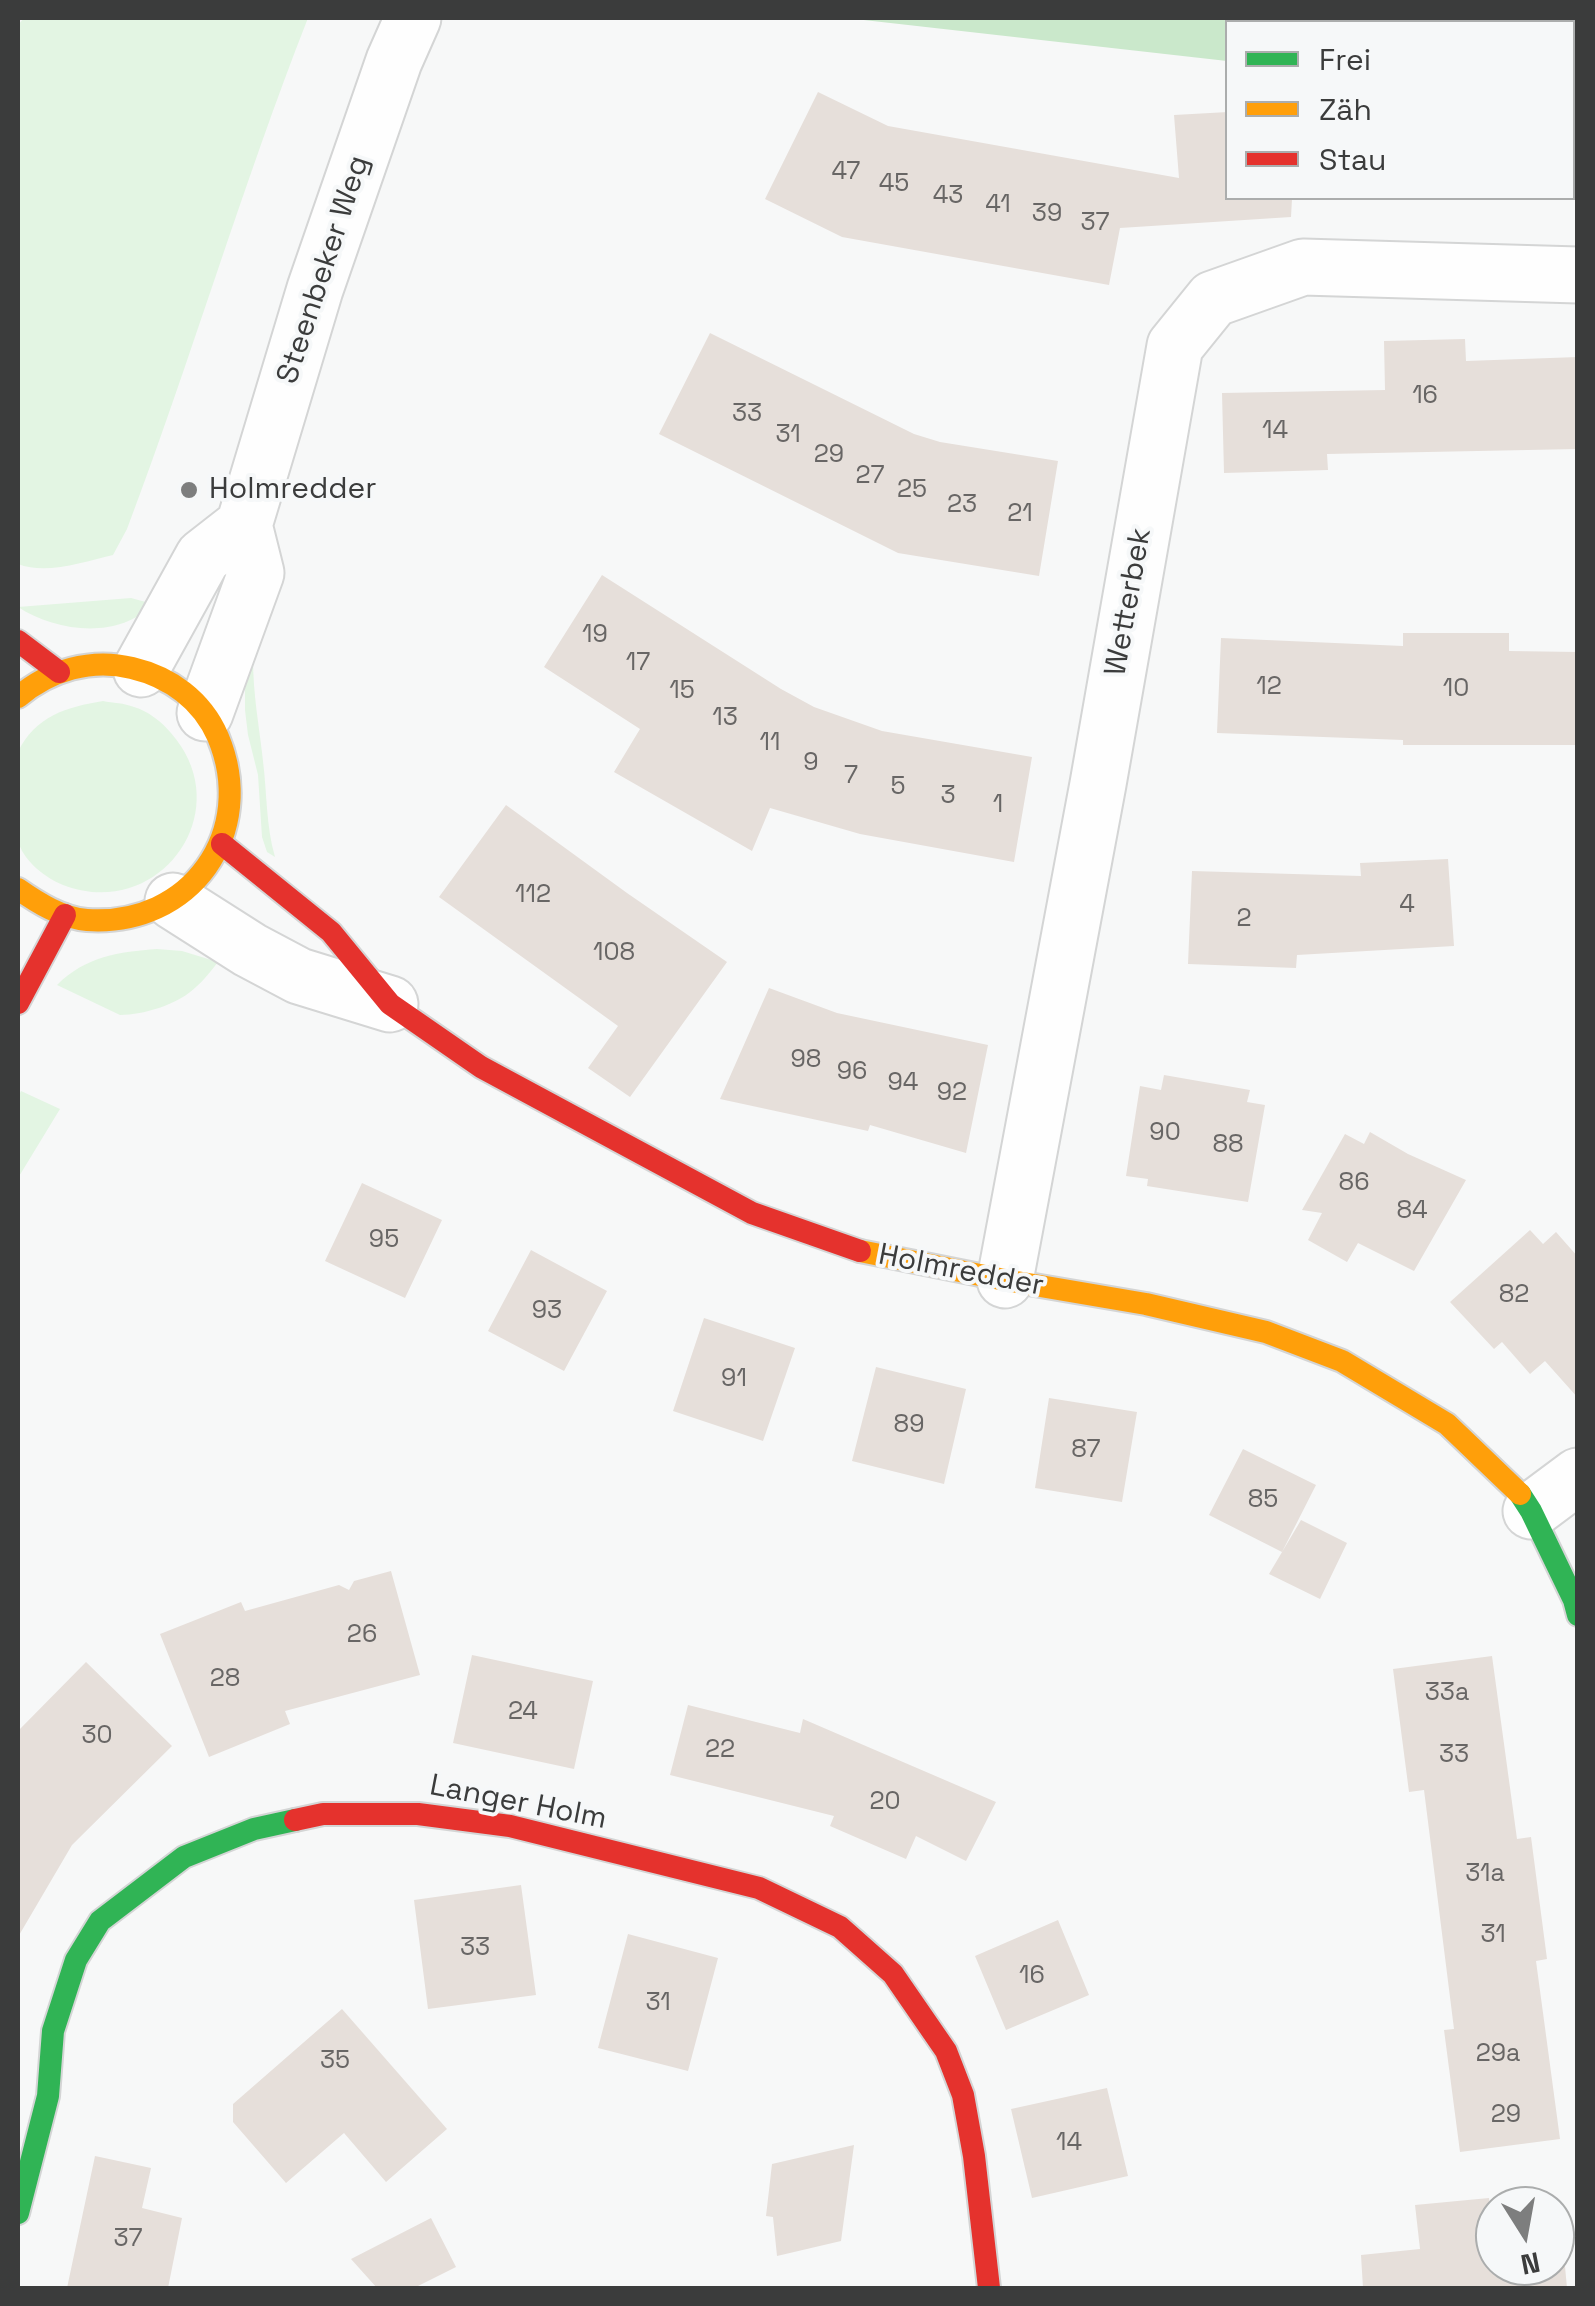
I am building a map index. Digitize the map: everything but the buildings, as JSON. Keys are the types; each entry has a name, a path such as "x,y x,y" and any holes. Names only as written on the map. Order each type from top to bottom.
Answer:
{"street":[{"name":"Steenbeker Weg","path":"244,525 314,290 413,18"},
{"name":"Wetterbek","path":"1004,1280 1098,784 1175,346 1212,299 1303,267 1578,275"},
{"path":"140,669 202,558 244,525 256,574 206,712"},
{"path":"18,642 59,672"},
{"path":"18,697 40,680 86,664 140,669 176,686 206,712 226,753 231,776 231,810 222,844 202,876 172,901 131,918 86,920 48,908 18,888"},
{"name":"Holmredder","path":"222,844 331,932 390,1004 480,1067 752,1212 862,1252 1146,1304 1266,1332 1342,1362 1447,1424 1520,1493 1578,1614"},
{"name":"Holmredder","path":"172,901 300,976 390,1004"},
{"path":"18,1004 65,915"},
{"path":"1531,1511 1578,1476"},
{"name":"Langer Holm","path":"18,2213 48,2096 53,2031 76,1960 100,1921 184,1857 254,1829 322,1814 418,1814 510,1826 759,1888 840,1927 893,1974 946,2051 966,2110 989,2288"}],"green space":[{"path":"24,18 308,18 127,529 113,555 52,568 18,564 18,25"},
{"path":"846,18 1577,18 1577,100 1575,20 1225,20 1225,61"},
{"path":"131,598 153,604 123,623 105,627 68,627 18,607"},
{"path":"253,658 268,821 275,857 267,852 262,837 258,775 245,710 245,688"},
{"path":"103,701 139,709 171,733 190,763 197,795 192,825 179,852 158,874 130,888 98,892 63,885 31,863 17,837 16,800 18,752 33,730 65,710"},
{"path":"157,949 182,951 218,962 180,999 150,1011 129,1014 120,1015 57,985 91,962 116,954"},
{"path":"21,1091 60,1109 18,1178 18,1097"}],"traffic: fast":[{"path":"1520,1494 1578,1615"},
{"path":"18,2213 48,2096 53,2031 76,1960 100,1921 184,1857 254,1829 295,1820"}],"traffic: slow":[{"path":"18,697 57,673 86,666 117,665 159,677 194,701 211,724 228,772 229,807 222,838 206,867 185,890 157,908 124,918 78,919 59,913 18,889"},
{"path":"860,1251 1146,1304 1266,1332 1342,1361 1447,1424 1520,1494"}],"traffic: jam":[{"path":"18,641 59,672"},
{"path":"222,844 331,932 390,1004 481,1067 752,1213 860,1251"},
{"path":"18,1003 65,915"},
{"path":"295,1820 323,1814 418,1814 510,1826 759,1888 840,1927 893,1974 946,2051 963,2095 989,2288"}],"place":[{"name":"Holmredder","path":"189,490"}]}
